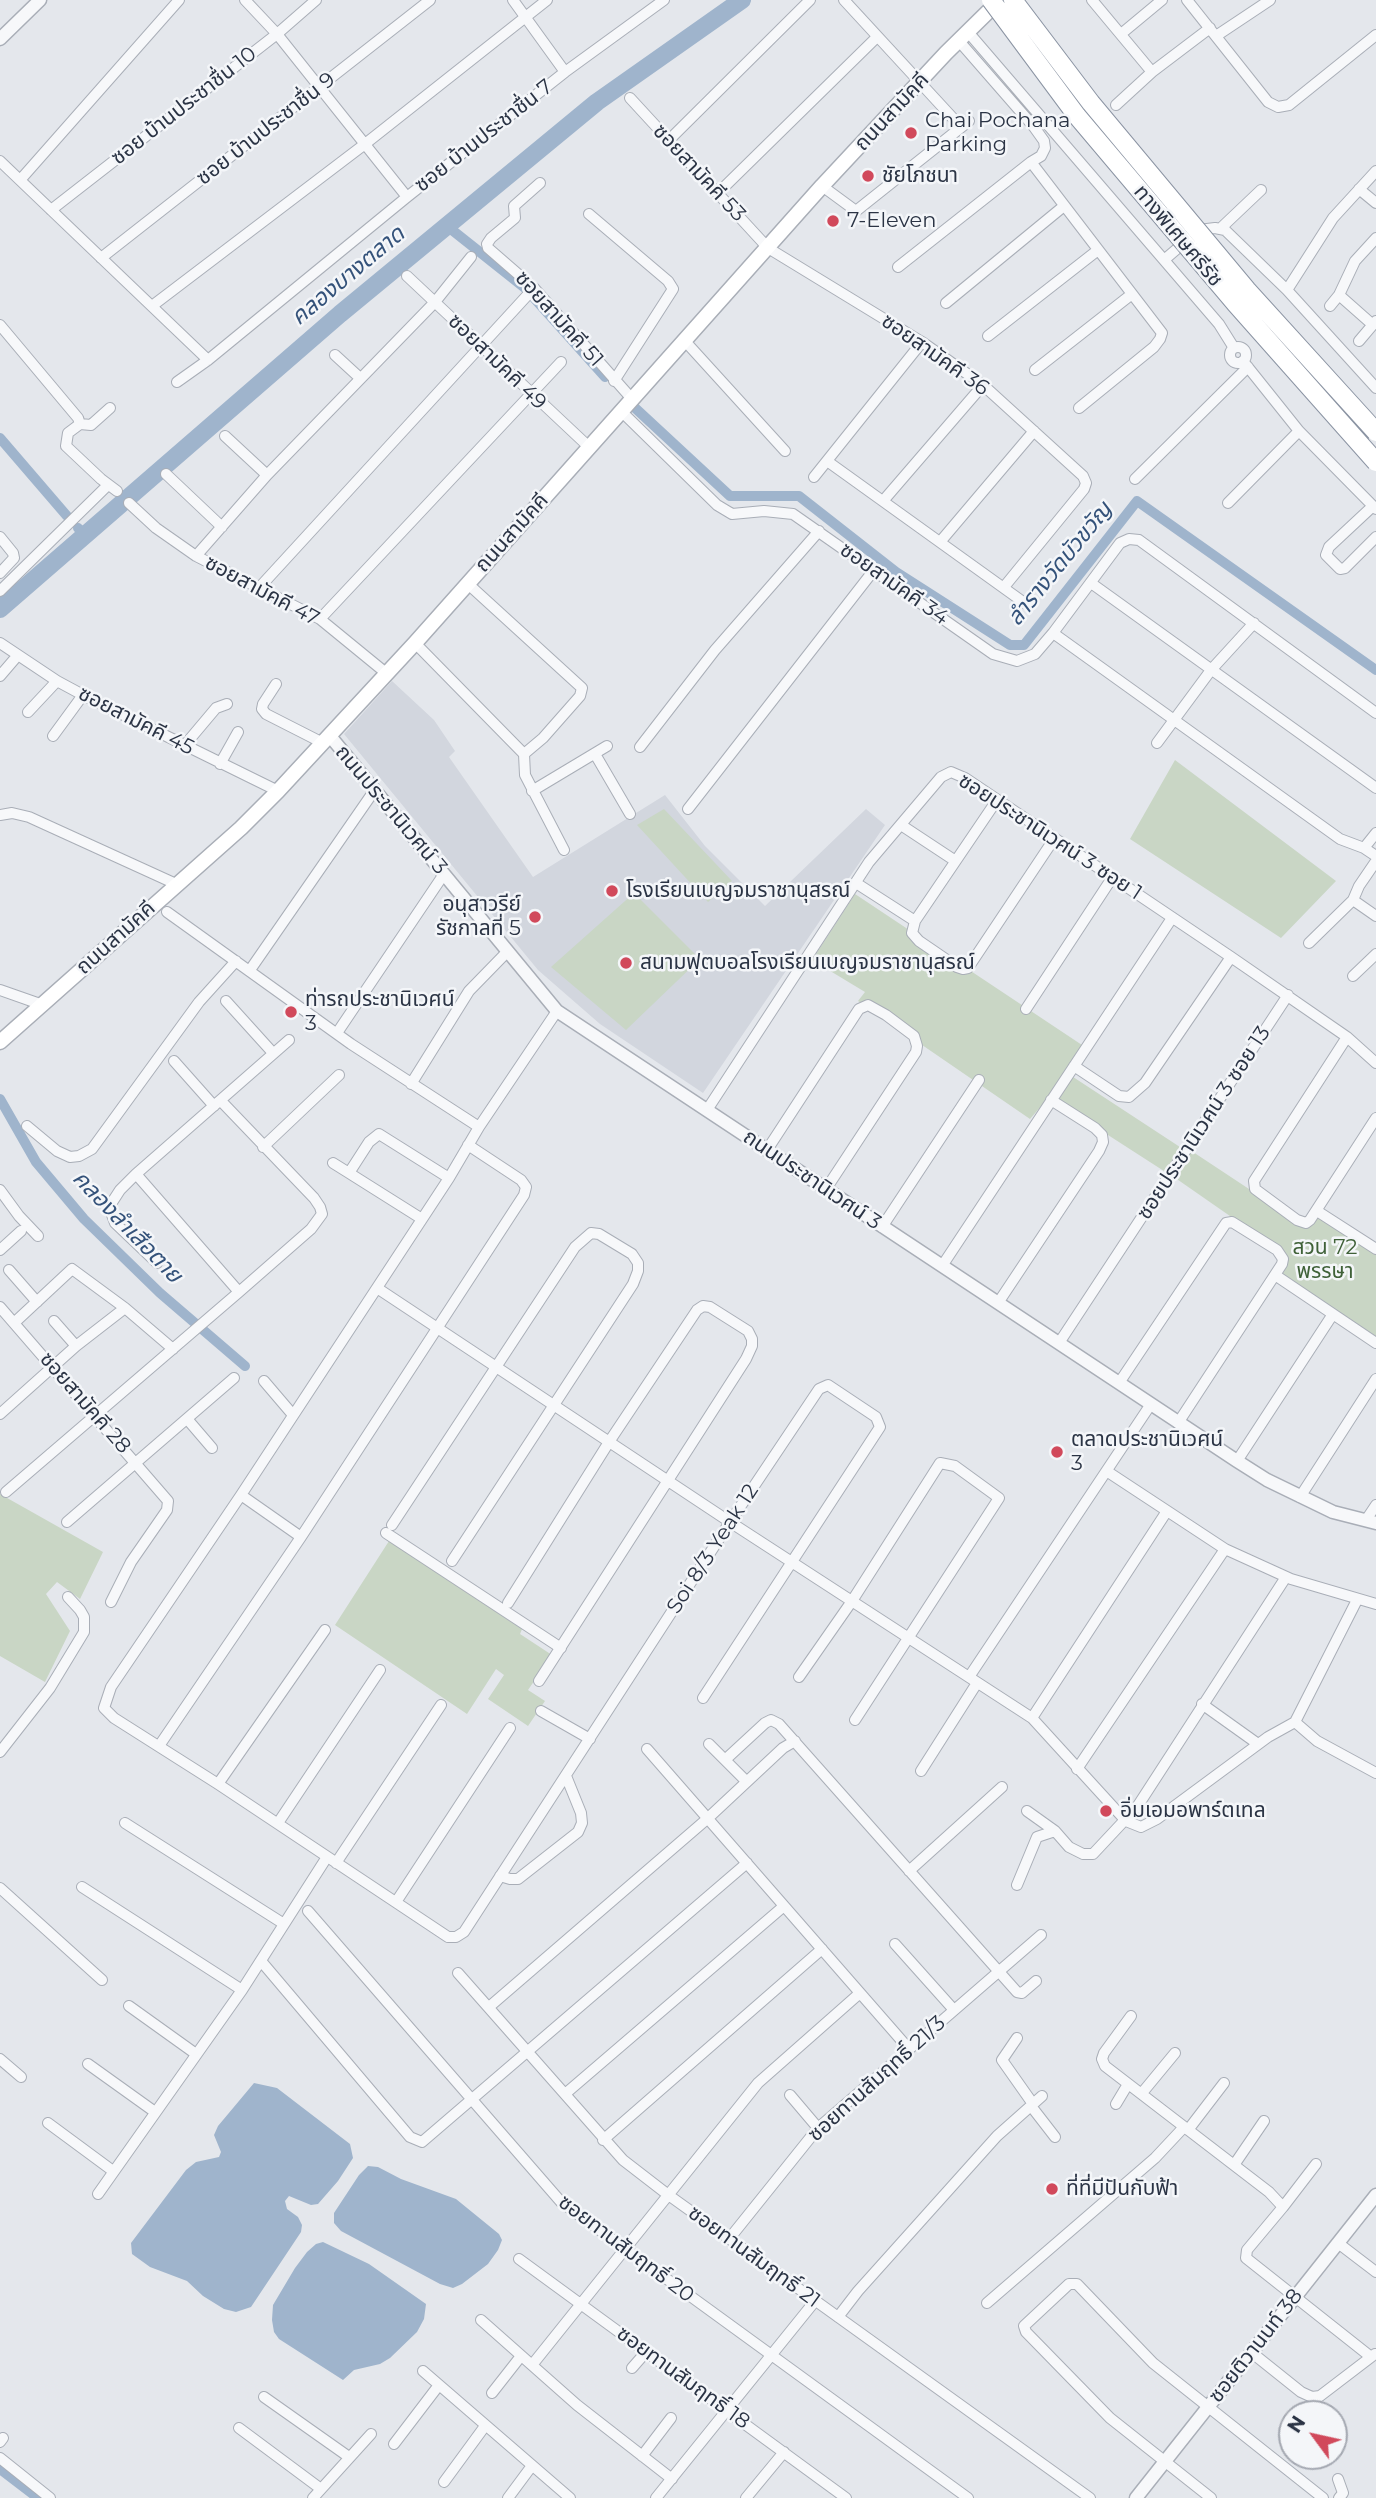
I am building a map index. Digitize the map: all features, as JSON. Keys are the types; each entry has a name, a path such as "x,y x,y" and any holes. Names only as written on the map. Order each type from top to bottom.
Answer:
{"highway":[{"name":"ทางพิเศษศรีรัช","path":"991,0 1077,116 1235,303 1376,462"},
{"name":"ทางพิเศษศรีรัช","path":"1013,0 1091,103 1247,290 1376,432"}],"main road":[{"name":"ถนนสามัคคี","path":"0,1041 241,828 278,791 415,643 822,186 1000,0"}],"street":[{"path":"0,39 40,0"},
{"path":"21,179 179,0"},
{"path":"245,0 277,34 407,197"},
{"name":"ซอย บ้านประชาชื่น 10","path":"51,210 277,34 316,0"},
{"name":"ซอย บ้านประชาชื่น 9","path":"101,258 430,0"},
{"path":"513,0 565,72"},
{"path":"152,306 365,144 547,0"},
{"name":"ซอย บ้านประชาชื่น 7","path":"177,382 208,360 565,72 664,0"},
{"path":"669,140 810,0"},
{"path":"822,186 856,211 965,124 919,82 844,0"},
{"path":"1121,34 1162,0"},
{"path":"1187,0 1268,102 1283,107 1376,35"},
{"path":"1116,105 1152,72 1213,32 1270,0"},
{"path":"1097,2 1152,72"},
{"path":"898,267 1041,156 1045,148 1044,141 1034,127 963,36"},
{"path":"963,36 1219,324 1234,348 1230,353 1231,359 1245,364 1299,431 1375,507 1329,547 1326,555 1340,569 1345,568 1376,537"},
{"path":"718,192 877,37"},
{"name":"ซอยสามัคคี 53","path":"630,98 768,248"},
{"path":"0,161 208,360"},
{"path":"1031,162 1162,333 1160,340 1079,408"},
{"path":"1287,290 1333,218 1376,171"},
{"name":"ซอยสามัคคี 51","path":"540,183 513,207 515,218 487,244 488,248 632,399"},
{"path":"1359,189 1376,203"},
{"path":"1222,228 1261,190"},
{"path":"946,303 1064,206"},
{"path":"589,214 673,287 671,296 614,381"},
{"path":"1164,260 1199,230 1224,230 1287,290 1376,387"},
{"path":"1330,306 1339,295 1355,261 1376,238"},
{"name":"ซอยสามัคคี 36","path":"768,248 922,342 983,385 1076,469 1086,483 1004,587"},
{"path":"988,336 1098,250"},
{"path":"196,556 267,475 435,302 471,257"},
{"name":"ซอยสามัคคี 49","path":"407,276 530,395 589,447"},
{"path":"258,590 531,291"},
{"path":"1035,370 1132,294"},
{"path":"1339,295 1374,323 1359,341"},
{"path":"0,325 74,410 80,424"},
{"path":"684,340 785,452"},
{"path":"814,477 922,342"},
{"path":"335,355 360,378"},
{"path":"320,619 561,362"},
{"path":"1135,479 1245,364"},
{"path":"883,501 983,385"},
{"path":"0,591 112,488 66,446 68,433 80,424 91,425 110,408"},
{"name":"ซอยสามัคคี 34","path":"621,411 717,505 732,514 793,514 993,654 1017,661 1035,654 1120,543 1129,539 1139,540 1254,623"},
{"path":"940,541 1034,431"},
{"path":"1228,503 1299,431"},
{"path":"225,436 267,475"},
{"path":"827,461 1026,604"},
{"path":"166,474 222,527"},
{"name":"ซอยสามัคคี 47","path":"132,507 196,556 258,590 320,619 386,673"},
{"path":"640,747 715,650 819,531"},
{"path":"0,537 14,558 0,573"},
{"path":"688,809 874,570"},
{"path":"467,583 582,688 580,696 524,754"},
{"path":"1091,583 1376,788"},
{"path":"1157,743 1211,670 1254,623 1376,713"},
{"path":"1053,633 1340,839 1364,848 1376,859 1353,900 1310,943"},
{"name":"ซอยสามัคคี 45","path":"0,643 83,695 278,791"},
{"path":"415,643 524,754 525,775 564,850"},
{"path":"0,676 18,655"},
{"path":"28,712 57,681"},
{"path":"276,684 263,704 262,709 266,714 327,739"},
{"path":"53,736 83,695"},
{"path":"184,746 216,708 227,704"},
{"path":"220,764 238,732"},
{"name":"ถนนประชานิเวศน์ 3","path":"327,739 374,790 557,1012 1237,1461 1300,1497 1333,1512 1371,1521"},
{"path":"532,791 607,746"},
{"path":"594,754 630,814"},
{"name":"ซอยประชานิเวศน์ 3 ซอย 1","path":"707,1110 870,862 941,777 951,772 965,778 1288,995"},
{"path":"250,970 374,790"},
{"path":"997,800 915,921 912,933 938,954 963,969 973,964 1054,839"},
{"path":"0,815 12,813 29,817 176,884"},
{"path":"901,825 954,860"},
{"path":"1364,848 1376,833"},
{"path":"337,1033 444,874"},
{"path":"1026,1009 1112,878"},
{"path":"856,883 915,921"},
{"path":"1353,900 1376,916"},
{"path":"167,912 411,1084 479,1127"},
{"path":"942,1266 1172,918"},
{"path":"411,1084 468,991 508,951"},
{"path":"1353,976 1376,954"},
{"path":"1074,1066 1119,1096 1129,1097 1145,1083 1231,957"},
{"path":"27,1126 57,1151 70,1157 79,1156 92,1149 199,1002 236,961"},
{"path":"0,990 40,1004"},
{"path":"1288,995 1347,1037 1376,1063"},
{"name":"ซอยประชานิเวศน์ 3 ซอย 13","path":"1059,1343 1288,995"},
{"path":"226,1001 273,1054"},
{"path":"767,1150 859,1009 863,1006 873,1007 914,1036 917,1046 826,1189"},
{"path":"510,1728 396,1902 114,1718 104,1707 111,1687 241,1495 449,1178 479,1127 557,1012"},
{"path":"1347,1037 1254,1181 1254,1186 1260,1194 1297,1220 1306,1223 1317,1211 1376,1118"},
{"path":"157,1263 111,1216 109,1207 136,1174 289,1040"},
{"path":"6,1492 311,1229 321,1214 314,1198 174,1060"},
{"path":"263,1147 339,1075"},
{"path":"882,1227 979,1080"},
{"path":"998,1303 1103,1142 1102,1135 1095,1128 1051,1100"},
{"path":"349,1173 369,1142 379,1135 449,1178"},
{"path":"159,1746 301,1537 524,1195 526,1187 521,1180 468,1146"},
{"path":"333,1163 422,1219"},
{"path":"136,1174 239,1292"},
{"path":"0,1190 38,1236"},
{"path":"1317,1211 1376,1248"},
{"path":"1119,1383 1224,1225 1232,1222 1280,1253 1282,1264 1178,1423"},
{"path":"0,1250 21,1231"},
{"path":"452,1561 633,1284 638,1263 632,1254 599,1234 591,1233 575,1247 389,1529 561,1648"},
{"path":"14,1323 72,1269 125,1308 173,1349"},
{"path":"9,1270 37,1302"},
{"path":"1275,1275 1376,1343"},
{"path":"377,1288 1032,1718 1126,1821 1141,1827 1258,1744 1295,1722 1357,1600"},
{"path":"508,1603 609,1442 697,1310 703,1306 710,1307 748,1331 752,1346 746,1359 539,1681"},
{"name":"ซอยสามัคคี 28","path":"0,1307 168,1501 167,1510 131,1562 111,1602"},
{"path":"0,1414 76,1346 125,1308"},
{"path":"1237,1461 1333,1314"},
{"path":"54,1321 76,1346"},
{"path":"67,1522 234,1378"},
{"path":"1300,1497 1376,1379"},
{"path":"264,1381 293,1415"},
{"name":"Soi 8/3 Yeak 12","path":"396,1902 448,1937 456,1937 464,1932 819,1388 828,1385 876,1417 880,1427 791,1561"},
{"path":"920,1771 973,1680 1151,1405"},
{"path":"188,1419 212,1448"},
{"path":"799,1677 852,1601 940,1464 955,1466 999,1498 855,1720"},
{"path":"1108,1472 1225,1549 1286,1577 1376,1604"},
{"path":"241,1495 301,1537"},
{"path":"1371,1521 1376,1505"},
{"path":"1032,1718 1167,1511"},
{"path":"1077,1769 1225,1549"},
{"path":"703,1698 791,1561"},
{"path":"1027,1811 1055,1831 1069,1847 1088,1855 1093,1854 1126,1821 1286,1577"},
{"path":"0,1752 42,1699 84,1632 84,1617 68,1597"},
{"path":"218,1784 325,1630"},
{"path":"278,1823 380,1670"},
{"path":"1202,1704 1258,1744"},
{"path":"336,1863 441,1705"},
{"path":"541,1711 590,1739"},
{"path":"726,1759 771,1720 779,1724 998,1971 1020,1993 1036,1981"},
{"path":"1295,1722 1317,1741 1376,1773"},
{"path":"489,2007 707,1819 783,1748 795,1741"},
{"path":"709,1745 746,1781"},
{"path":"647,1749 909,2049"},
{"path":"500,1876 518,1879 578,1832 582,1823 581,1814 566,1776"},
{"path":"909,1871 1002,1787"},
{"path":"125,1823 284,1924"},
{"path":"1017,1885 1037,1837 1041,1833 1055,1831"},
{"path":"97,2194 242,1990 327,1857"},
{"path":"261,1961 414,2140 422,2142 747,1863"},
{"path":"82,1887 242,1990"},
{"path":"0,1888 102,1980"},
{"path":"565,2094 784,1906"},
{"name":"ซอยทานสัมฤทธิ์ 20","path":"308,1911 561,2202 968,2498"},
{"name":"ซอยทานสัมฤทธิ์ 21/3","path":"729,2239 818,2128 1041,1935"},
{"path":"895,1944 954,2010"},
{"path":"603,2140 822,1949"},
{"name":"ซอยทานสัมฤทธิ์ 21","path":"458,1973 623,2160 1090,2498"},
{"path":"532,2365 758,2083 860,1993"},
{"path":"129,2006 196,2054"},
{"path":"1131,2016 1102,2059 1105,2066 1269,2192 1283,2207"},
{"path":"1017,2038 1002,2060 1055,2137"},
{"path":"1142,2093 1175,2053"},
{"path":"0,2059 22,2077"},
{"path":"88,2064 155,2112"},
{"path":"987,2304 1155,2158 1186,2128 1224,2083"},
{"path":"1116,2104 1128,2084"},
{"path":"790,2095 818,2128"},
{"path":"838,2317 858,2291 997,2136 1042,2096"},
{"path":"1234,2165 1264,2121"},
{"path":"48,2123 113,2171"},
{"path":"1251,2352 1305,2395 1320,2396 1373,2355 1295,2298 1245,2255 1253,2241 1316,2164"},
{"name":"ซอยติวานนท์ 38","path":"1136,2498 1376,2195"},
{"path":"1338,2243 1376,2272"},
{"name":"ซอยทานสัมฤทธิ์ 18","path":"519,2259 846,2498"},
{"path":"1211,2498 1110,2418 1026,2332 1024,2326 1069,2284 1077,2284 1153,2363 1323,2498"},
{"path":"656,2498 815,2301"},
{"path":"481,2320 577,2405 671,2479"},
{"path":"632,2368 646,2352"},
{"path":"492,2393 522,2356"},
{"path":"423,2371 570,2498"},
{"path":"394,2444 439,2385"},
{"path":"264,2397 349,2457"},
{"path":"642,2456 671,2418"},
{"path":"444,2482 485,2426"},
{"path":"239,2428 321,2489"},
{"path":"313,2498 372,2434"},
{"path":"746,2498 784,2452"},
{"path":"0,2458 50,2498"},
{"path":"508,2498 531,2467"},
{"path":"1338,2479 1343,2493 1339,2498"}],"shaded area":[{"name":"โรงเรียนเบญจมราชานุสรณ์","path":"392,681 434,720 455,751 449,757 533,877 665,795 705,846 765,906 866,809 885,825 703,1093 600,1024 538,970 344,734"}],"green space":[{"path":"1175,760 1336,881 1281,938 1130,839"},
{"path":"664,809 732,881 708,902 637,825"},
{"name":"สนามฟุตบอลโรงเรียนเบญจมราชานุสรณ์","path":"634,893 700,959 626,1030 551,967"},
{"path":"855,894 1082,1045 1067,1073 1183,1149 1167,1173 1049,1097 1030,1119 858,1001 865,992 812,960"},
{"name":"สวน 72 พรรษา","path":"1187,1148 1305,1226 1317,1208 1376,1249 1376,1338 1276,1272 1286,1255 1171,1175"},
{"path":"0,1494 103,1552 80,1599 57,1582 46,1594 70,1631 45,1682 0,1656"},
{"path":"389,1541 522,1629 520,1634 552,1655 528,1690 545,1701 528,1726 488,1699 504,1675 496,1669 467,1714 335,1625"}],"water":[{"path":"254,2083 277,2088 350,2144 353,2158 318,2204 311,2205 289,2196 285,2201 287,2209 298,2217 302,2225 301,2232 251,2307 236,2312 224,2309 203,2296 187,2281 150,2267 132,2254 131,2243 186,2170 196,2162 219,2157 221,2152 214,2135 218,2126"},
{"path":"368,2166 378,2167 401,2179 456,2199 499,2234 502,2240 488,2264 453,2288 440,2284 341,2231 334,2223 334,2213"},
{"path":"323,2242 369,2264 426,2304 424,2319 417,2332 390,2358 380,2364 354,2370 343,2380 279,2339 274,2332 272,2320 273,2305 295,2268 307,2252"}],"waterway":[{"name":"คลองบางตลาด","path":"0,609 340,314 597,102 742,0"},
{"name":"ลำรางวัดบัวขวัญ","path":"447,226 525,288 605,377"},
{"name":"ลำรางวัดบัวขวัญ","path":"634,407 730,496 799,496 896,572 1010,645 1024,645 1137,501 1376,670"},
{"path":"0,438 67,516"},
{"path":"78,528 85,535"},
{"name":"คลองลำเสือตาย","path":"0,1099 36,1162 84,1219 160,1293 245,1366"},
{"path":"0,2469 38,2498"}],"place":[{"name":"Chai Pochana Parking","path":"911,133"},
{"name":"ชัยโภชนา","path":"868,176"},
{"name":"7-Eleven","path":"833,221"},
{"name":"โรงเรียนเบญจมราชานุสรณ์","path":"612,891"},
{"name":"อนุสาวรีย์ รัชกาลที่ 5","path":"535,917"},
{"name":"สนามฟุตบอลโรงเรียนเบญจมราชานุสรณ์","path":"626,963"},
{"name":"ท่ารถประชานิเวศน์ 3","path":"291,1012"},
{"name":"ตลาดประชานิเวศน์ 3","path":"1057,1452"},
{"name":"อิ่มเอมอพาร์ตเทล","path":"1106,1811"},
{"name":"ที่ที่มีปันกับฟ้า","path":"1052,2189"}]}
